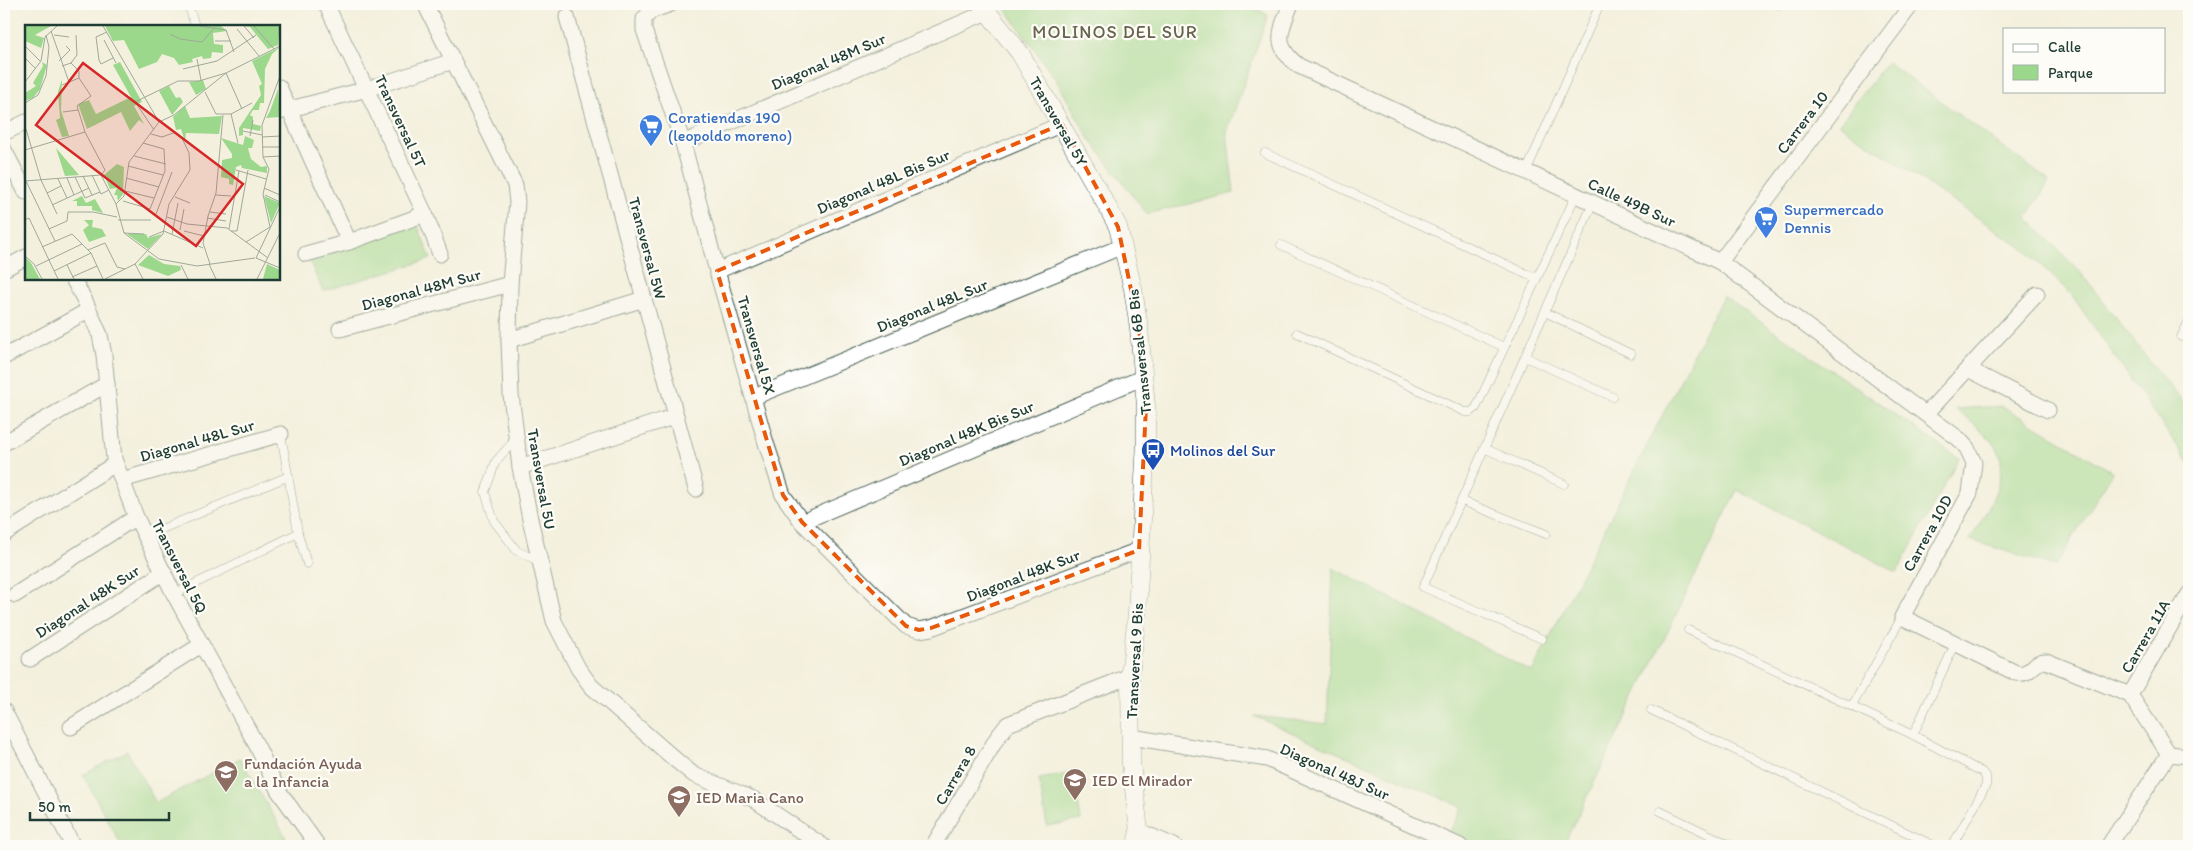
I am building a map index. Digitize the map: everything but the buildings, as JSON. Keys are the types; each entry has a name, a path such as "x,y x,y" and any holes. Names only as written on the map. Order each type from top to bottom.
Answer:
{"street":[{"name":"Transversal 5T","path":"326,4 425,214 440,254"},
{"name":"Transversal 5U","path":"425,4 514,185 517,202 510,284 509,340 511,395 520,467 538,561 554,621 578,668 591,686 694,775 753,799 823,846"},
{"name":"Transversal 5X","path":"671,4 651,11 644,19 644,30 683,143 717,271 766,443 783,495 802,522 906,626 919,630"},
{"name":"Calle 49B Sur","path":"1291,4 1281,28 1281,47 1288,57 1326,79 1720,262 1959,439 1967,448 1974,463"},
{"name":"Carrera 10","path":"1720,262 1912,4"},
{"name":"Transversal 5Y","path":"984,8 1020,53 1062,124 1118,227 1123,246"},
{"name":"Diagonal 48M Sur","path":"683,143 984,8"},
{"name":"Transversal 5W","path":"567,17 696,489"},
{"path":"284,111 453,61"},
{"path":"280,92 284,111 349,242"},
{"path":"4,133 25,122"},
{"name":"Diagonal 48L Bis Sur","path":"717,271 1062,124"},
{"path":"4,150 25,190"},
{"path":"306,254 349,242 425,214"},
{"name":"Transversal 6B Bis","path":"1123,246 1134,289 1144,377 1146,441 1139,550"},
{"name":"Diagonal 48L Sur","path":"754,397 1123,246"},
{"path":"4,269 25,258"},
{"name":"Transversal 5Q","path":"74,280 100,335 104,354 115,464 136,517 174,594 257,746 278,790 318,846"},
{"name":"Diagonal 48M Sur","path":"340,329 510,284"},
{"path":"1926,414 2037,294"},
{"path":"509,340 644,298"},
{"path":"4,357 89,310"},
{"path":"1968,369 2048,410"},
{"name":"Diagonal 48K Bis Sur","path":"802,522 1144,377"},
{"path":"4,443 107,384"},
{"path":"520,467 676,416"},
{"name":"Diagonal 48L Sur","path":"122,480 281,434"},
{"name":"Carrera 10D","path":"1902,617 1970,493 1974,463"},
{"path":"4,534 115,464"},
{"path":"15,595 136,517"},
{"name":"Diagonal 48K Sur","path":"919,630 931,628 1139,550"},
{"name":"Transversal 9 Bis","path":"1137,839 1132,778 1130,676 1137,614 1139,550"},
{"name":"Diagonal 48K Sur","path":"30,659 164,572"},
{"name":"Carrera 11A","path":"2130,695 2189,595"},
{"path":"1902,617 2016,672 2028,672 2037,663 2046,661 2130,695 2169,754"},
{"path":"71,727 201,645"},
{"name":"Carrera 8","path":"933,846 997,738 1008,724 1130,676"},
{"path":"4,712 73,846"},
{"name":"Diagonal 48J Sur","path":"1131,737 1267,759 1460,846"},
{"path":"2169,754 2189,756"},
{"path":"2110,845 2169,754"},
{"path":"1137,839 1174,846"}],"lane":[{"path":"188,4 195,25"},
{"path":"1526,172 1600,4"},
{"path":"1265,153 1536,278"},
{"path":"1297,333 1465,412 1471,412 1476,408 1576,195"},
{"path":"1542,639 1423,587 1593,203"},
{"path":"1281,245 1504,348"},
{"path":"1545,312 1631,354"},
{"path":"2181,337 2189,321"},
{"path":"1525,357 1613,396"},
{"path":"281,434 298,532 306,564"},
{"path":"516,439 496,460 485,492 494,521 517,550 538,561"},
{"path":"1484,448 1564,484"},
{"path":"145,536 289,476"},
{"path":"1462,501 1546,534"},
{"path":"174,594 298,532"},
{"path":"1852,706 1902,617"},
{"path":"1688,630 1913,735 1982,772 1986,777 1986,785 1952,846"},
{"path":"1913,735 1956,642"},
{"path":"1650,710 1935,846"},
{"path":"1660,811 1733,846"}],"highlighted area":[{"path":"1062,124 1118,227 1139,328 1146,406 1139,550 931,628 919,630 906,626 802,522 783,495 717,271"}],"green space":[{"path":"1002,4 1246,4 1268,15 1227,132 1234,193 1147,214 1089,138 1055,78"},
{"path":"1887,62 2049,181 2027,218 2081,273 2189,409 2189,463 2071,294 2024,249 1839,124"},
{"path":"417,224 431,259 323,291 309,260"},
{"path":"1723,296 1959,458 1897,572 1737,490 1563,846 1443,846 1462,807 1254,716 1327,724 1333,568 1532,672"},
{"path":"2002,406 2113,472 2055,566 1970,540 1996,490 2001,464 1998,451 1991,440 1955,409"},
{"path":"127,751 156,803 240,758 291,846 122,846 83,775"},
{"path":"1073,773 1081,820 1047,826 1039,779"}],"place":[{"name":"Coratiendas 190 (leopoldo moreno)","path":"651,147"},
{"name":"Supermercado Dennis","path":"1766,239"},
{"name":"Molinos del Sur","path":"1153,471"},
{"name":"Fundación Ayuda a la Infancia","path":"226,793"},
{"name":"IED El Mirador","path":"1075,801"},
{"name":"IED Maria Cano","path":"679,818"}],"district":[{"name":"MOLINOS DEL SUR","path":"1115,32"}]}
